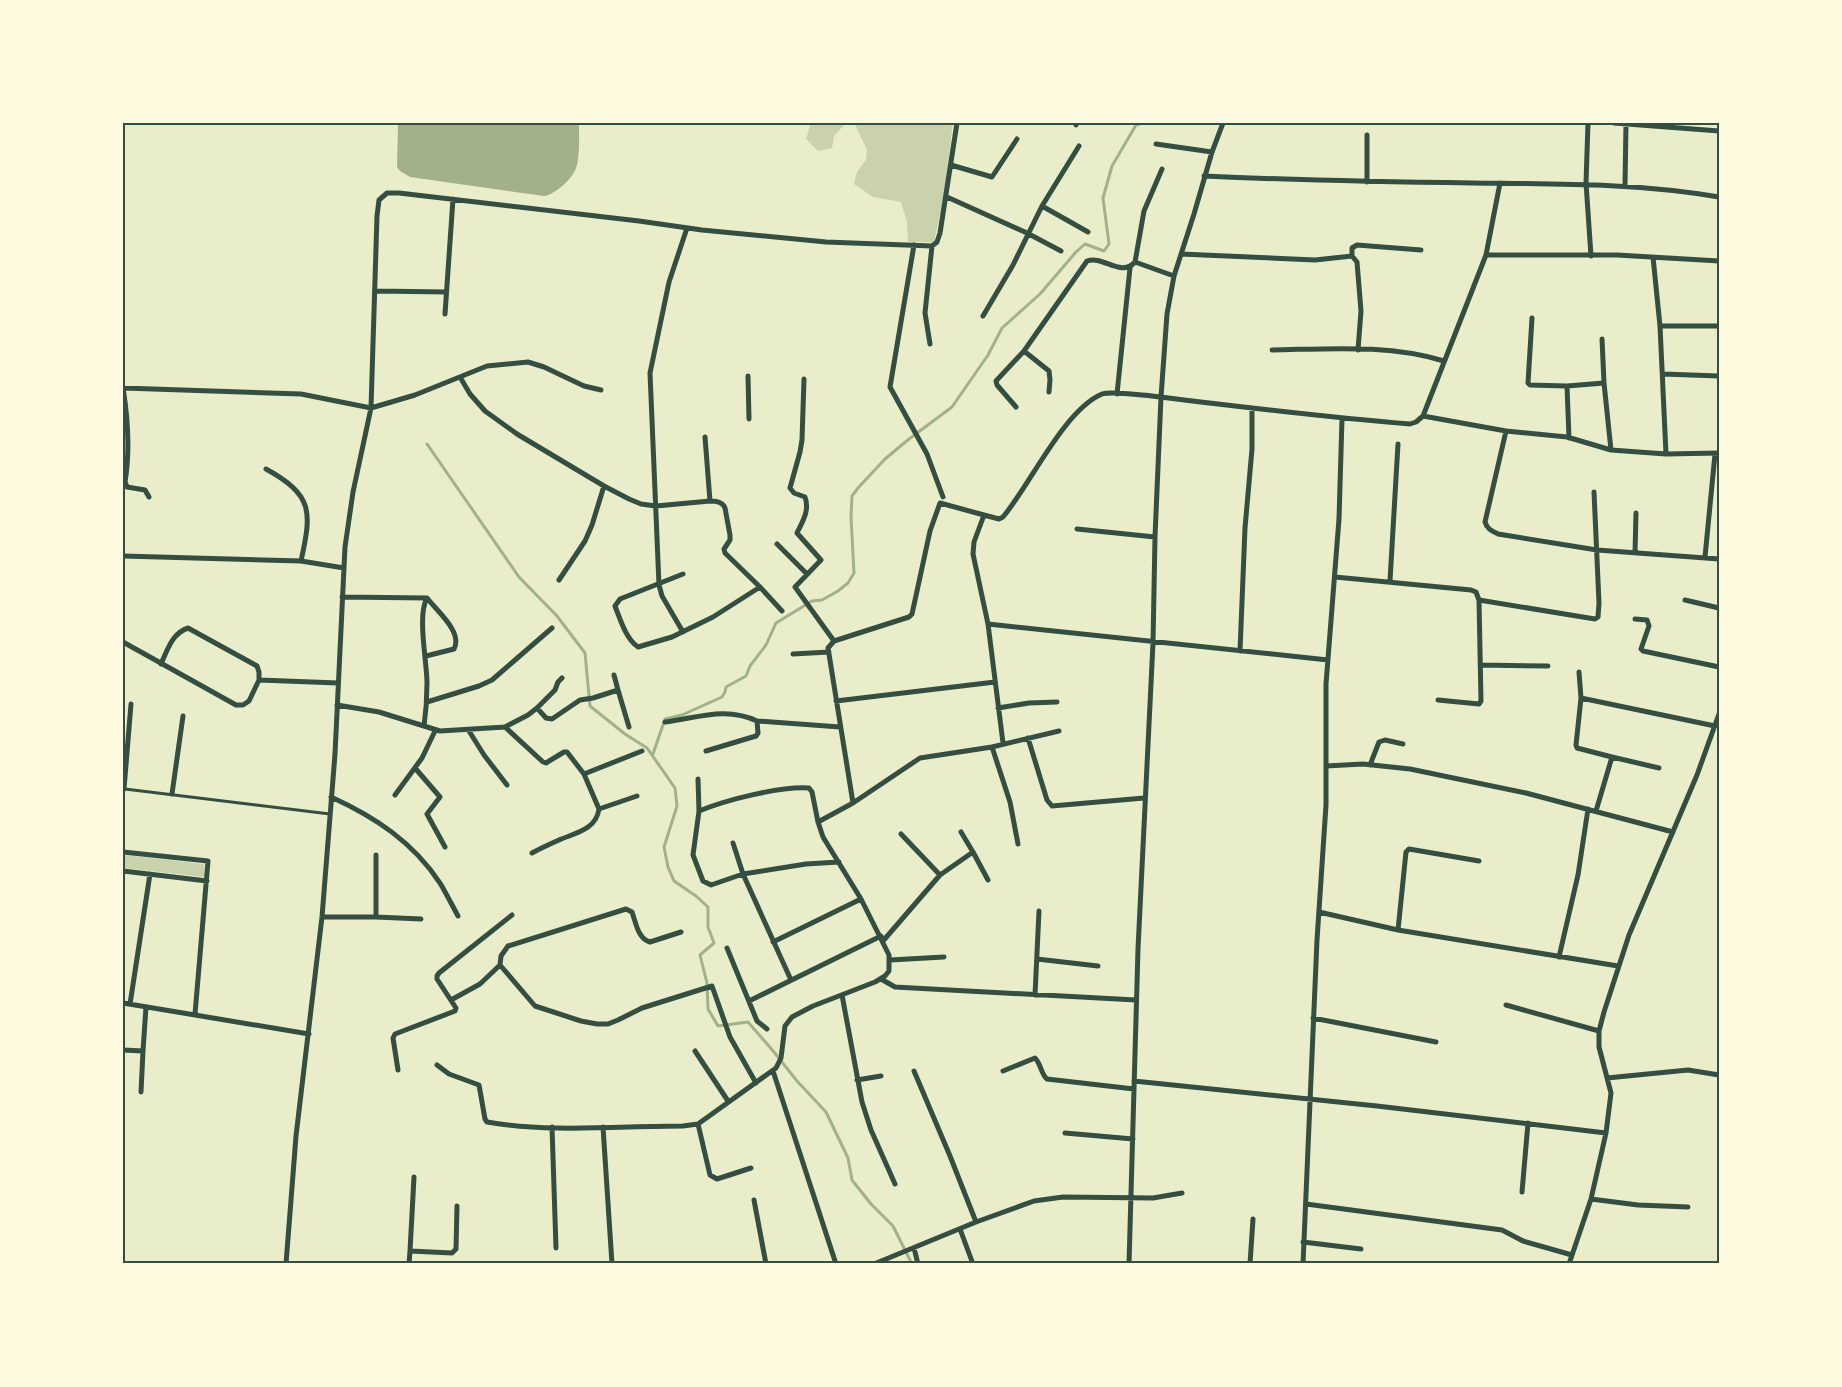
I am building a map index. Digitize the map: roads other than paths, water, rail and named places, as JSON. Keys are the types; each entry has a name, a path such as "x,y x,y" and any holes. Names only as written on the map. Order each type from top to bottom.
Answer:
{"street":[{"path":"286,1264 296,1136 322,917 344,568 353,492 371,408 379,200 387,193 826,242 932,246 937,242 957,123"},
{"path":"1129,1264 1144,798 1153,642 1161,397 1167,314 1174,276 1204,176 1223,123"},
{"path":"1588,123 1586,183 1591,256"},
{"path":"1614,123 1719,131"},
{"path":"1624,185 1626,124"},
{"path":"1367,135 1367,182"},
{"path":"951,165 992,177 1017,139"},
{"path":"1156,144 1212,152"},
{"path":"983,316 1042,206 1079,146"},
{"path":"1117,394 1130,268 1135,262 1144,211 1162,169"},
{"path":"1204,176 1367,182 1586,183 1647,187 1719,197"},
{"path":"853,803 828,648 834,641 909,617 912,614 930,531 940,503 999,519 1003,517 1068,423 1083,407 1103,394 1161,397 1342,419 1410,424 1416,422 1423,416 1486,255 1500,183"},
{"path":"946,197 1027,233 1061,251"},
{"path":"445,314 451,255 453,199"},
{"path":"1042,206 1088,232"},
{"path":"683,632 662,596 659,585 650,373 669,282 687,228"},
{"path":"914,245 890,387 927,454 943,497"},
{"path":"930,344 924,313 932,246"},
{"path":"1358,350 1361,311 1357,262 1352,256 1352,248 1357,246 1421,250"},
{"path":"1181,254 1315,260 1352,256"},
{"path":"1486,255 1653,257 1719,261"},
{"path":"1653,257 1660,326 1666,454"},
{"path":"1016,406 997,386 996,381 1024,351 1087,261 1093,260 1118,268 1130,268"},
{"path":"1135,262 1174,276"},
{"path":"376,291 446,292"},
{"path":"1532,318 1528,383 1530,385 1567,386 1604,382"},
{"path":"1660,326 1719,326"},
{"path":"1602,339 1611,450"},
{"path":"1272,350 1334,348 1405,352 1444,362"},
{"path":"1024,351 1049,370 1049,392"},
{"path":"149,497 145,490 127,487 125,482 127,447 123,388 301,394 371,408 415,395 487,366 528,362 584,386 601,390"},
{"path":"1662,374 1719,376"},
{"path":"747,376 749,419"},
{"path":"460,377 470,394 485,411 517,434 630,500 656,506 710,501 718,501 724,505 730,535 730,540 724,549 727,555 782,611"},
{"path":"804,379 802,440 790,488 794,493 805,497 807,503 804,523 797,533 821,560 795,587 834,641"},
{"path":"1567,386 1569,438"},
{"path":"1240,651 1245,528 1252,449 1252,408"},
{"path":"1423,416 1506,431 1569,438 1611,450 1666,454 1717,453 1705,557"},
{"path":"1303,1264 1313,1018 1325,836 1326,684 1335,577 1342,419"},
{"path":"1506,431 1485,522 1487,527 1498,534 1597,550 1719,559"},
{"path":"705,437 710,501"},
{"path":"1390,581 1398,444"},
{"path":"266,469 285,479 301,495 306,511 308,531 301,561"},
{"path":"560,580 585,541 604,486"},
{"path":"1479,600 1595,620 1598,617 1599,603 1593,492"},
{"path":"1635,552 1636,513"},
{"path":"984,515 974,542 973,554 988,624 1003,743"},
{"path":"1077,529 1155,537"},
{"path":"777,544 807,574"},
{"path":"123,556 301,561 344,568"},
{"path":"683,574 617,602 615,606 633,644 638,647 653,644 683,632 713,618 760,587"},
{"path":"1335,577 1390,581 1476,592 1479,600 1481,701 1479,704 1438,700"},
{"path":"342,597 427,598"},
{"path":"424,726 427,702 423,604 427,598"},
{"path":"426,656 454,650 457,644 457,638 449,625 427,598"},
{"path":"1685,600 1719,608"},
{"path":"1635,619 1647,620 1649,626 1641,648 1643,651 1719,667"},
{"path":"988,624 1328,660"},
{"path":"123,642 161,664 236,705 243,705 249,700 259,680 260,672 257,666 188,628 181,630 174,638 161,664"},
{"path":"427,702 492,680 552,628"},
{"path":"794,654 829,652"},
{"path":"1480,665 1548,666"},
{"path":"1579,672 1581,698 1577,748 1659,768"},
{"path":"614,675 628,727"},
{"path":"337,705 379,712 435,731 505,727 537,708 555,690 562,678"},
{"path":"259,680 338,683"},
{"path":"836,701 994,682"},
{"path":"537,708 549,720 580,700 593,699 618,690"},
{"path":"1581,698 1715,726"},
{"path":"998,708 1029,703 1057,702"},
{"path":"124,788 131,704"},
{"path":"665,722 720,713 734,713 757,721 840,727"},
{"path":"1569,1264 1591,1199 1606,1133 1611,1093 1599,1047 1599,1031 1629,934 1673,832 1719,714"},
{"path":"172,794 183,716"},
{"path":"706,751 756,736 757,721"},
{"path":"505,727 543,762 546,763 567,752 584,774 599,809 594,821 585,830 532,852"},
{"path":"469,730 484,755 507,785"},
{"path":"395,795 415,768 435,731"},
{"path":"818,822 853,803 920,758 992,747 1059,731"},
{"path":"1028,738 1047,800 1052,806 1144,798"},
{"path":"1370,765 1379,742 1385,740 1403,744"},
{"path":"992,747 1010,802 1018,844"},
{"path":"584,774 642,751"},
{"path":"1596,811 1612,756"},
{"path":"1326,766 1370,765 1410,769 1588,808 1673,832"},
{"path":"415,768 440,797 427,814 445,847"},
{"path":"698,779 699,812 693,855 703,881 711,885 743,874 806,864 838,862"},
{"path":"437,1065 450,1074 479,1085 487,1122 552,1128 698,1124 775,1070 781,1058 785,1026 796,1013 881,979 889,971 890,960 882,939 861,899 823,837 809,788 738,799 720,803 699,812"},
{"path":"599,809 637,796"},
{"path":"331,797 375,819 413,850 439,882 458,916"},
{"path":"1559,957 1578,875 1588,808"},
{"path":"961,832 988,880"},
{"path":"901,834 940,875"},
{"path":"733,843 743,874 791,980"},
{"path":"1398,930 1406,852 1409,849 1479,861"},
{"path":"123,852 208,861 195,1014"},
{"path":"750,1001 882,939 940,875 973,852"},
{"path":"376,855 376,917"},
{"path":"123,871 207,881"},
{"path":"130,1004 150,874"},
{"path":"773,942 861,899"},
{"path":"451,1000 480,984 500,964 501,956 508,946 626,909 632,912 641,937 645,941 650,942 681,932"},
{"path":"1035,994 1039,911"},
{"path":"1319,912 1398,930 1618,966"},
{"path":"398,1070 393,1038 395,1034 455,1011 456,1008 437,979 439,973 512,915"},
{"path":"322,917 421,919"},
{"path":"727,948 757,1021 767,1029"},
{"path":"890,960 944,957"},
{"path":"1037,959 1098,966"},
{"path":"500,964 535,1006 597,1024 608,1024 642,1008 712,986 728,1031 756,1083"},
{"path":"881,979 895,987 1136,1000"},
{"path":"842,995 857,1080 871,1130 895,1184"},
{"path":"123,1003 309,1034"},
{"path":"1506,1005 1599,1031"},
{"path":"141,1092 146,1007"},
{"path":"1313,1018 1436,1042"},
{"path":"123,1050 143,1051"},
{"path":"695,1051 728,1101"},
{"path":"1003,1071 1035,1058 1047,1079 1134,1089"},
{"path":"775,1070 836,1264"},
{"path":"1607,1078 1688,1070 1719,1075"},
{"path":"914,1071 976,1222"},
{"path":"857,1080 881,1076"},
{"path":"1134,1081 1606,1133"},
{"path":"1522,1192 1528,1123"},
{"path":"698,1124 710,1175 717,1179 751,1168"},
{"path":"603,1127 612,1264"},
{"path":"552,1128 556,1248"},
{"path":"1065,1133 1133,1139"},
{"path":"409,1264 414,1178"},
{"path":"874,1264 1034,1201 1063,1197 1153,1198 1182,1193"},
{"path":"1591,1199 1638,1205 1688,1207"},
{"path":"754,1200 766,1264"},
{"path":"1306,1204 1502,1230 1523,1241 1572,1255"},
{"path":"410,1251 452,1253 456,1249 457,1206"},
{"path":"1250,1264 1253,1219"},
{"path":"960,1229 973,1264"},
{"path":"1303,1242 1361,1249"},
{"path":"914,1248 918,1264"}],"lane":[{"path":"124,788 330,814"}],"waterway":[{"path":"653,754 665,719 682,715 722,697 726,687 746,676 750,666 766,645 776,623 812,601 822,600 848,583 854,573 852,496 885,459 952,407 988,355 1002,328 1040,294 1076,252 1085,244 1104,251 1109,244 1103,198 1112,166 1136,125 1143,123"},
{"path":"427,444 519,577 557,616 585,653 590,706 647,748 675,788 677,806 664,847 668,867 674,881 708,907 708,927 714,943 700,955 707,983 708,1009 718,1026 748,1022 826,1112 848,1158 852,1180 893,1226 912,1264"}]}
